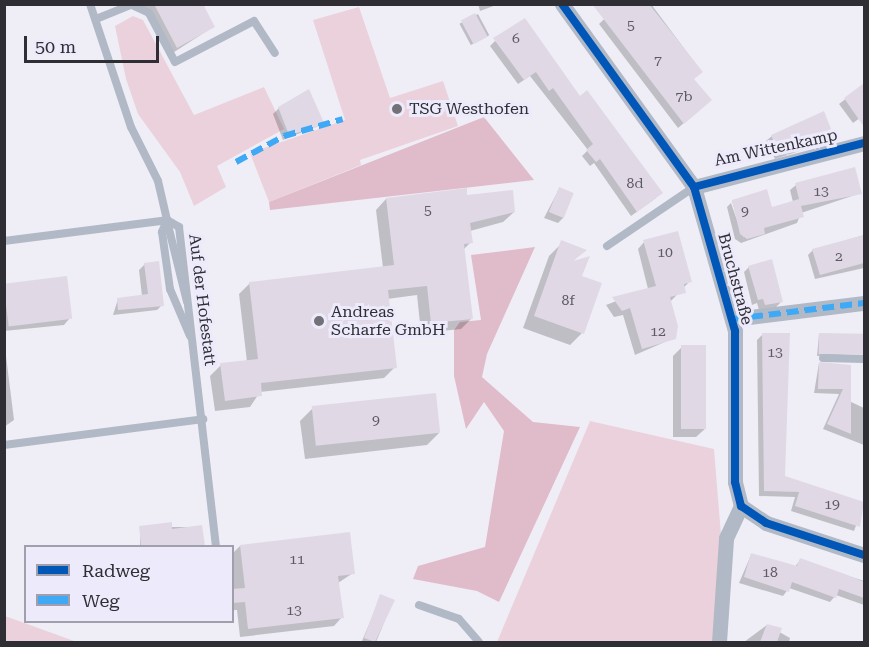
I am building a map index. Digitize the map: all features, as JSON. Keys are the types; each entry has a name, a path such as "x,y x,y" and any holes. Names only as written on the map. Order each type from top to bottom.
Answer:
{"street":[{"name":"Bruchstraße","path":"562,4 694,187 733,319 735,482 741,506"},
{"name":"Am Wittenkamp","path":"694,187 864,143"},
{"path":"733,319 864,303"},
{"path":"719,642 726,538 741,506 766,523 864,555"}],"lane":[{"name":"Auf der Hofestatt","path":"90,4 131,127 158,181 167,220 179,227 195,347 216,545"},
{"path":"96,19 130,5 149,13 175,62 254,21 275,53"},
{"path":"607,246 694,187"},
{"path":"167,220 173,239 180,288 190,309"},
{"path":"4,240 167,220"},
{"path":"167,220 163,241 170,289 195,347"},
{"path":"823,358 864,358"},
{"path":"4,446 203,419"},
{"path":"419,605 459,619 479,642"}],"shaded area":[{"name":"TSG Westhofen","path":"359,7 390,98 443,81 458,126 360,160 361,165 269,202 250,153 345,120 313,20"},
{"path":"133,16 143,20 194,115 264,87 284,129 217,166 226,187 194,206 180,172 138,114 126,79 115,26"},
{"path":"484,117 534,180 270,210 269,202"},
{"path":"535,247 487,354 482,377 533,422 580,427 499,602 477,591 413,579 418,566 485,547 504,431 484,402 466,429 454,376 454,330 460,322 481,320 471,255"},
{"path":"590,421 714,449 721,535 714,642 497,642"},
{"path":"5,616 77,642 5,642"}],"building":[{"path":"154,4 203,4 215,27 177,48"},
{"path":"592,4 649,4 703,72 694,79 712,100 684,124"},
{"path":"475,13 488,37 474,44 461,21"},
{"path":"525,18 580,96 587,90 663,193 637,212 600,159 596,162 586,150 593,144 553,88 549,91 536,72 524,80 493,38"},
{"path":"864,83 864,127 844,98"},
{"path":"309,89 325,125 289,135 278,107"},
{"path":"824,111 831,129 819,135 822,141 780,155 771,135"},
{"path":"855,167 862,194 801,206 804,217 764,228 765,234 747,239 740,234 732,200 767,189 772,207 799,199 795,183"},
{"path":"559,187 574,193 564,218 549,212"},
{"path":"467,188 467,195 513,190 515,212 470,223 473,243 464,244 473,319 431,323 427,286 388,290 397,368 261,383 262,396 225,401 220,363 258,359 249,282 394,265 386,198"},
{"path":"678,231 692,282 684,284 686,293 670,297 678,326 676,339 642,349 630,308 622,311 612,297 656,286 643,240"},
{"path":"864,235 864,263 820,275 812,249"},
{"path":"561,240 587,250 573,261 590,256 582,276 602,283 584,334 534,316"},
{"path":"772,259 783,302 765,305 763,299 758,300 748,266"},
{"path":"159,261 164,306 118,310 117,298 148,294 144,263"},
{"path":"67,276 72,319 9,326 4,284"},
{"path":"762,333 790,333 785,476 864,502 860,527 795,506 799,492 764,491"},
{"path":"819,333 864,334 864,355 819,354"},
{"path":"681,345 706,345 706,429 681,429"},
{"path":"819,362 851,365 851,434 827,424 843,389 818,389"},
{"path":"436,393 440,433 316,446 312,406"},
{"path":"172,522 172,529 202,525 205,545 141,545 139,526"},
{"path":"350,532 355,574 338,576 344,618 248,629 245,602 234,603 234,589 245,588 240,545"},
{"path":"751,553 797,566 800,558 845,574 864,582 864,598 839,589 836,598 792,582 789,592 744,577"},
{"path":"380,594 395,600 375,642 364,638"},
{"path":"767,624 782,628 777,642 760,642"}],"marked path":[{"path":"236,162 284,136 343,119"},
{"path":"733,319 864,303"}],"cycle path":[{"path":"562,4 694,187 735,331 735,482 741,506 766,523 864,555"},
{"path":"694,187 864,143"}],"place":[{"name":"TSG Westhofen","path":"397,109"},
{"name":"Andreas Scharfe GmbH","path":"319,321"}]}
